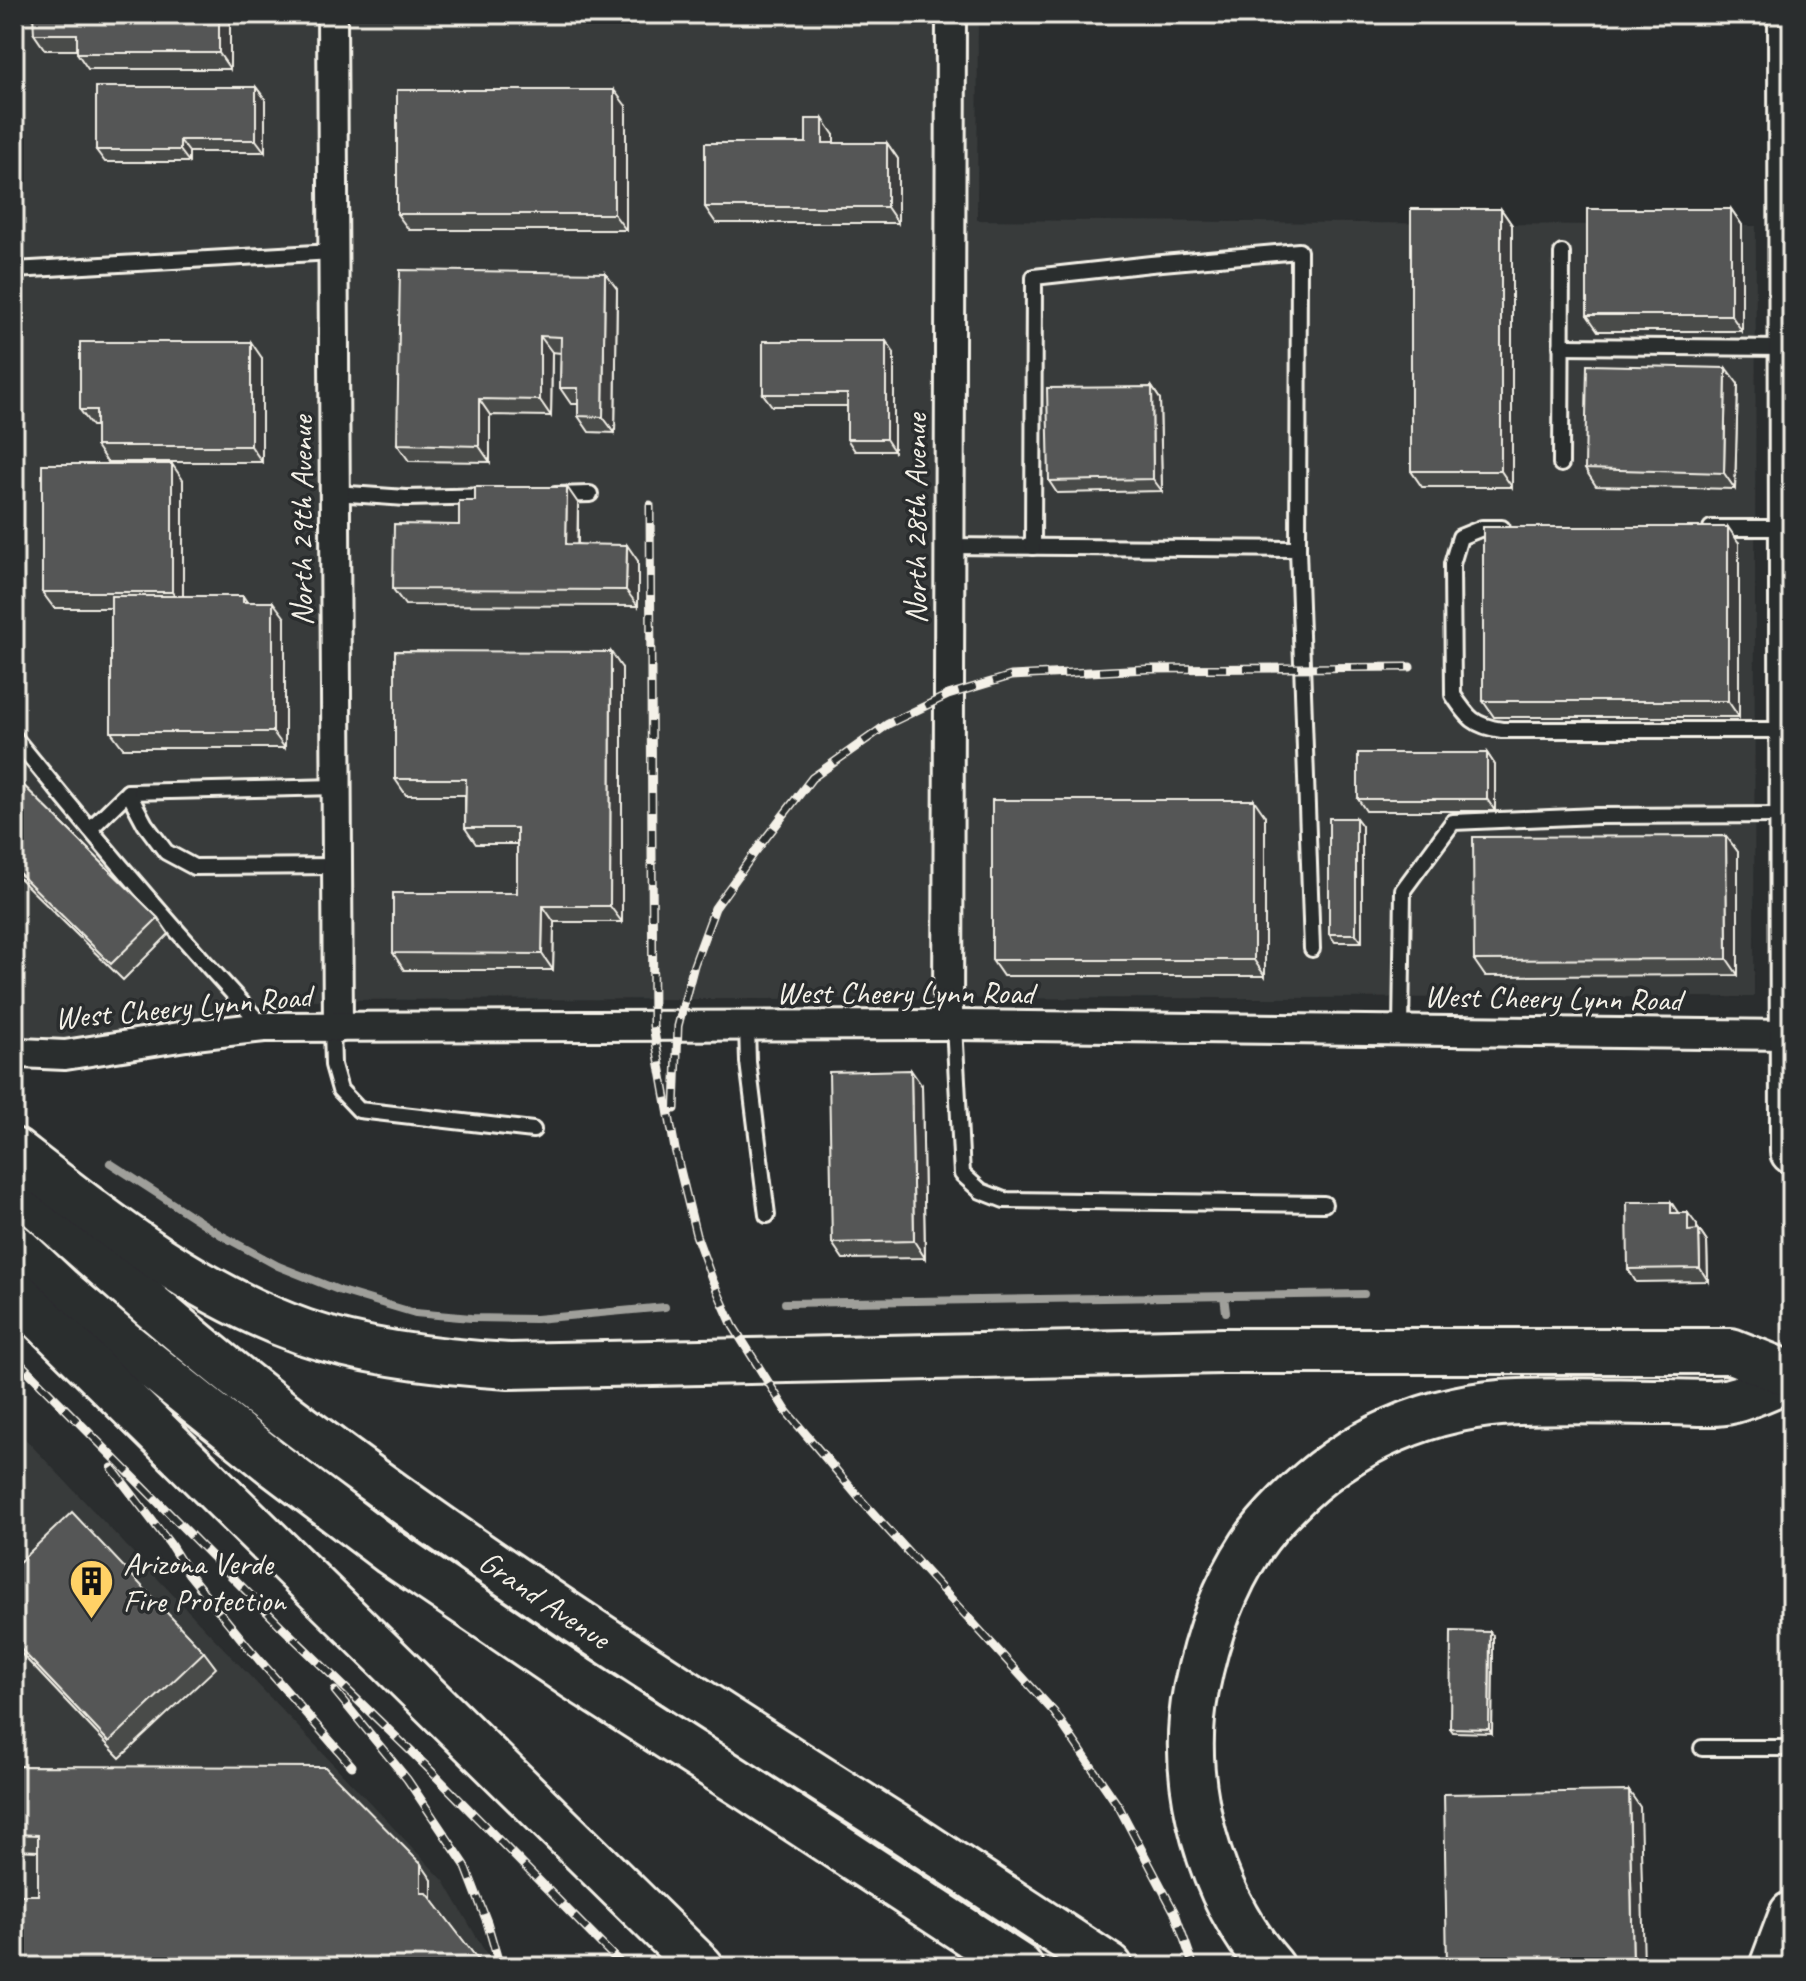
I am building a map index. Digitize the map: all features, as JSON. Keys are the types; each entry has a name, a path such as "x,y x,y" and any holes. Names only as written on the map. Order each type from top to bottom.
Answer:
{"main road":[{"path":"1790,14 1792,1152"},
{"path":"14,1151 120,1232 226,1298 306,1332 434,1361 509,1366 1222,1351 1731,1351 1792,1376"},
{"name":"Grand Avenue","path":"14,1185 221,1363 366,1475 657,1675 1110,1967"},
{"name":"Grand Avenue","path":"14,1246 122,1342 275,1465 390,1552 577,1679 1020,1967"},
{"path":"14,1291 701,1967"},
{"path":"1272,1967 1232,1908 1209,1854 1195,1795 1192,1764 1194,1701 1206,1643 1232,1579 1253,1543 1303,1487 1336,1461 1377,1437 1413,1422 1470,1405 1516,1402 1729,1402 1792,1376"},
{"path":"1772,1967 1792,1914"}],"street":[{"name":"North 29th Avenue","path":"332,14 337,787 335,1028"},
{"name":"North 28th Avenue","path":"951,14 951,1025"},
{"name":"West Cheery Lynn Road","path":"17,1047 65,1055 264,1027 951,1025 1791,1035"}],"lane":[{"path":"1033,547 1034,277 1299,251 1298,549 1312,949"},
{"path":"14,270 333,252"},
{"path":"1561,464 1562,253"},
{"path":"1561,346 1790,348"},
{"path":"335,493 406,498 513,495"},
{"path":"544,495 590,494"},
{"path":"1513,528 1482,528 1460,537 1452,564 1453,695 1464,712 1483,727 1502,730 1791,730"},
{"path":"1700,528 1791,528"},
{"path":"949,546 1298,549"},
{"path":"14,737 213,972 264,1027"},
{"path":"90,829 128,792 337,787"},
{"path":"128,792 145,824 166,852 194,867 337,866"},
{"path":"1401,1030 1403,890 1453,822 1596,816 1791,815"},
{"path":"951,1025 962,1174 981,1191 1004,1200 1324,1204"},
{"path":"747,1026 748,1062 767,1215"},
{"path":"335,1028 333,1065 340,1090 359,1110 533,1130"},
{"path":"1702,1748 1792,1748"}],"shaded area":[{"path":"14,14 978,14 977,220 1756,226 1754,997 280,1000 14,1054"},
{"path":"14,1427 444,1881 494,1967 14,1967"}],"building":[{"path":"33,14 219,14 219,53 77,53 77,34 34,34"},
{"path":"96,87 256,87 256,140 180,140 180,150 96,150"},
{"path":"397,90 614,90 614,214 397,214"},
{"path":"806,119 823,119 823,143 887,143 887,207 705,207 705,143 806,143"},
{"path":"1411,209 1501,209 1501,471 1411,471"},
{"path":"1587,209 1731,209 1731,315 1587,315"},
{"path":"400,270 605,273 603,417 578,416 578,388 560,388 561,337 540,336 540,400 479,399 479,446 397,444"},
{"path":"763,341 886,341 886,439 847,439 847,394 763,394"},
{"path":"80,342 251,342 251,446 96,446 96,410 80,410"},
{"path":"1587,365 1726,368 1724,473 1585,469"},
{"path":"1152,387 1153,479 1049,481 1047,388"},
{"path":"42,464 172,464 172,592 42,592"},
{"path":"475,487 567,487 566,544 627,545 626,590 393,589 394,524 459,525 459,501 475,501"},
{"path":"1483,527 1728,527 1728,701 1483,701"},
{"path":"111,596 243,596 243,602 273,602 273,732 111,732"},
{"path":"395,651 611,652 610,906 543,906 542,954 393,953 393,893 517,893 517,828 465,828 466,779 395,779"},
{"path":"1358,753 1487,753 1487,799 1358,799"},
{"path":"14,776 158,918 111,964 14,868"},
{"path":"992,800 1254,800 1254,960 992,960"},
{"path":"1329,818 1356,818 1356,934 1329,934"},
{"path":"1726,836 1727,959 1474,960 1473,837"},
{"path":"911,1070 914,1241 832,1243 829,1072"},
{"path":"1627,1202 1671,1202 1671,1213 1688,1213 1688,1231 1699,1230 1700,1268 1628,1269"},
{"name":"Arizona Verde Fire Protection","path":"72,1512 204,1652 109,1742 14,1642 14,1567"},
{"path":"1451,1631 1490,1632 1489,1729 1450,1728"},
{"path":"14,1766 325,1767 421,1864 421,1893 427,1893 479,1961 479,1967 14,1966 14,1895 38,1895 38,1835 14,1834"},
{"path":"1629,1791 1633,1967 1447,1967 1444,1794"}],"waterway":[{"path":"110,1163 221,1235 278,1266 341,1291 415,1313 536,1319 665,1307"},
{"path":"785,1303 1364,1294"},
{"path":"1224,1296 1226,1312"}],"railway":[{"path":"650,505 653,1026 675,1149 696,1235 712,1279 733,1326 787,1412 861,1500 1054,1712 1119,1807 1175,1913 1194,1967"},
{"path":"675,1109 678,1026 694,965 715,908 812,778 888,724 948,695 1011,676 1148,669 1410,667"},
{"path":"14,1357 624,1967"},
{"path":"112,1468 189,1574 352,1766"},
{"path":"335,1691 407,1779 465,1865 500,1967"}],"place":[{"name":"Arizona Verde Fire Protection","path":"92,1620"}]}
